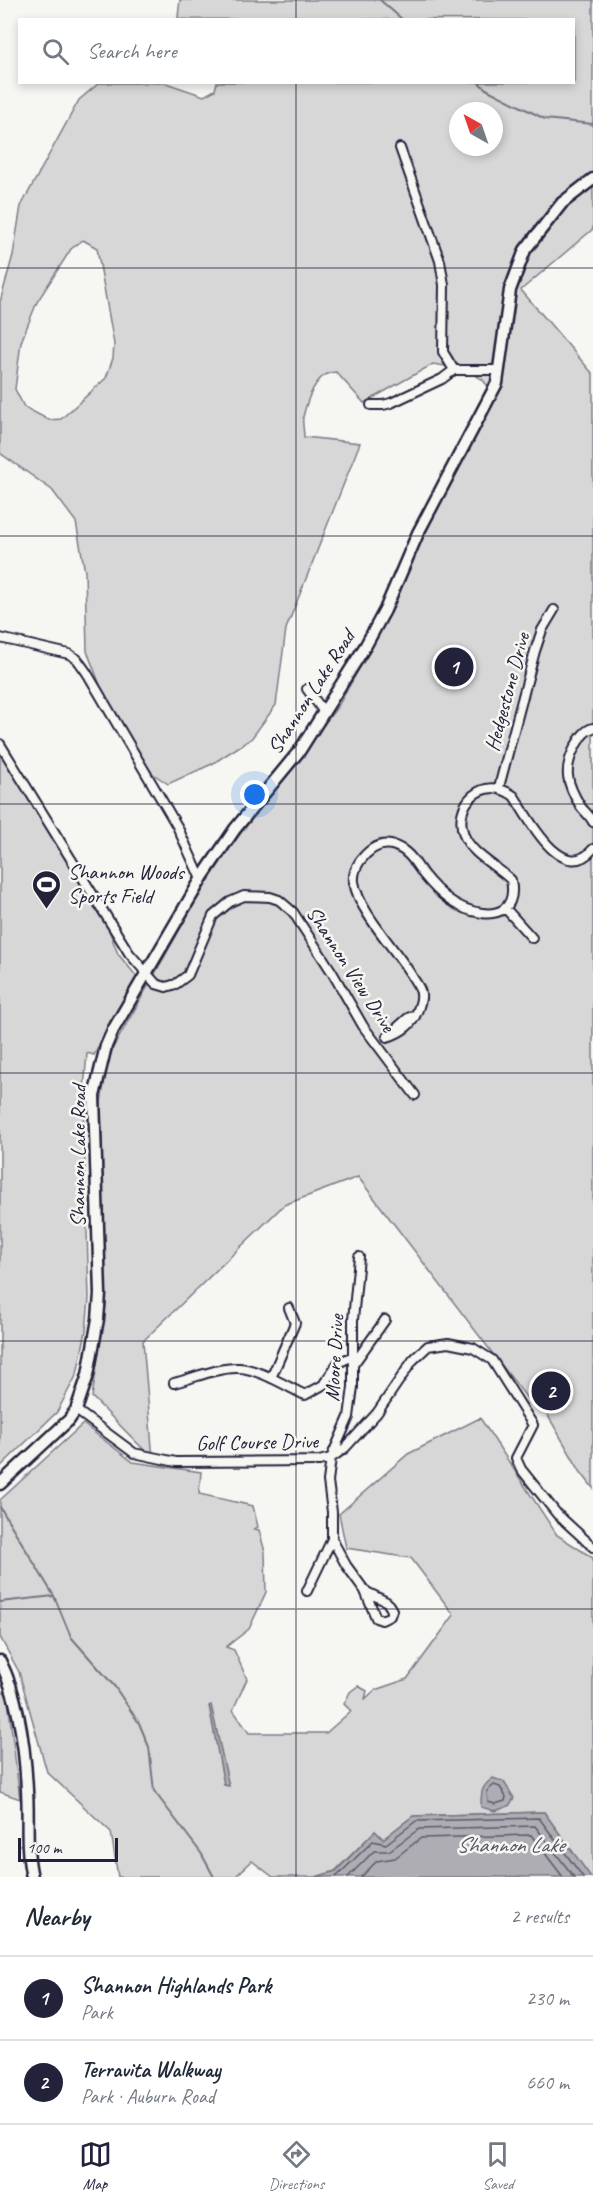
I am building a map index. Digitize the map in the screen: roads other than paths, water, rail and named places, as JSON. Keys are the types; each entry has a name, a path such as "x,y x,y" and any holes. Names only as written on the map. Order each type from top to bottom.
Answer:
{"main road":[{"name":"Shannon Lake Road","path":"0,1484 62,1429 76,1410 88,1374 94,1349 100,1294 94,1115 97,1079 113,1030 201,879 235,829 300,750 386,610 418,533 497,383 510,290 525,250 562,203 593,179"},
{"path":"0,1660 16,1702 27,1791 26,1830 32,1877"}],"street":[{"path":"400,148 440,261 444,285 443,352 454,370"},
{"path":"371,405 391,403 442,379 454,370 499,370"},
{"name":"Hedgestone Drive","path":"500,787 535,651 542,630 554,610"},
{"path":"0,638 69,654 77,659 177,826 201,879"},
{"path":"307,689 324,712"},
{"path":"593,728 588,729 580,738 568,759 566,775 581,806 593,822"},
{"path":"0,744 129,952 147,973"},
{"path":"379,1046 387,1037 397,1034 413,1021 422,993 359,898 354,880 356,867 365,855 382,844 393,845 404,850 436,889 451,903 467,910 489,914 505,908 510,902 513,891 511,880 470,845 464,836 461,822 467,801 487,787 500,787 514,796 549,848 560,856 579,858 589,854 593,849"},
{"name":"Shannon View Drive","path":"147,973 156,984 166,987 176,984 188,975 213,916 230,902 244,896 270,897 279,900 294,912 363,1026 415,1095"},
{"path":"505,908 532,938"},
{"name":"Moore Drive","path":"359,1257 353,1320 353,1387 349,1418 331,1458 328,1481 332,1512 332,1539 346,1565 365,1591"},
{"path":"271,1378 295,1323 289,1308"},
{"path":"174,1383 226,1369 241,1368 271,1378 305,1395 323,1385 338,1363 353,1360 385,1320"},
{"name":"Golf Course Drive","path":"76,1410 134,1453 176,1462 319,1461 331,1458 345,1448 377,1413 413,1360 429,1346 448,1343 473,1348 492,1360 533,1425 516,1458 521,1469 557,1514 593,1547"},
{"path":"307,1591 332,1539"}],"water":[{"path":"211,1705 229,1786 224,1785 209,1706"},
{"path":"493,1778 504,1782 514,1798 509,1806 495,1811 481,1807 482,1790"},
{"name":"Shannon Lake","path":"544,1812 591,1877 316,1877 336,1871 375,1831 383,1839 413,1816"}],"waterway":[{"path":"380,0 401,18"},
{"path":"480,84 545,119 593,124"},
{"path":"0,1507 54,1596 71,1637 115,1687 139,1723 149,1747 154,1791 201,1853 214,1877"},
{"path":"0,1602 54,1596"}],"place":[{"name":"Shannon Highlands Park","path":"454,667"},
{"name":"Shannon Woods Sports Field","path":"47,910"},
{"name":"Terravita Walkway","path":"551,1391"}]}
